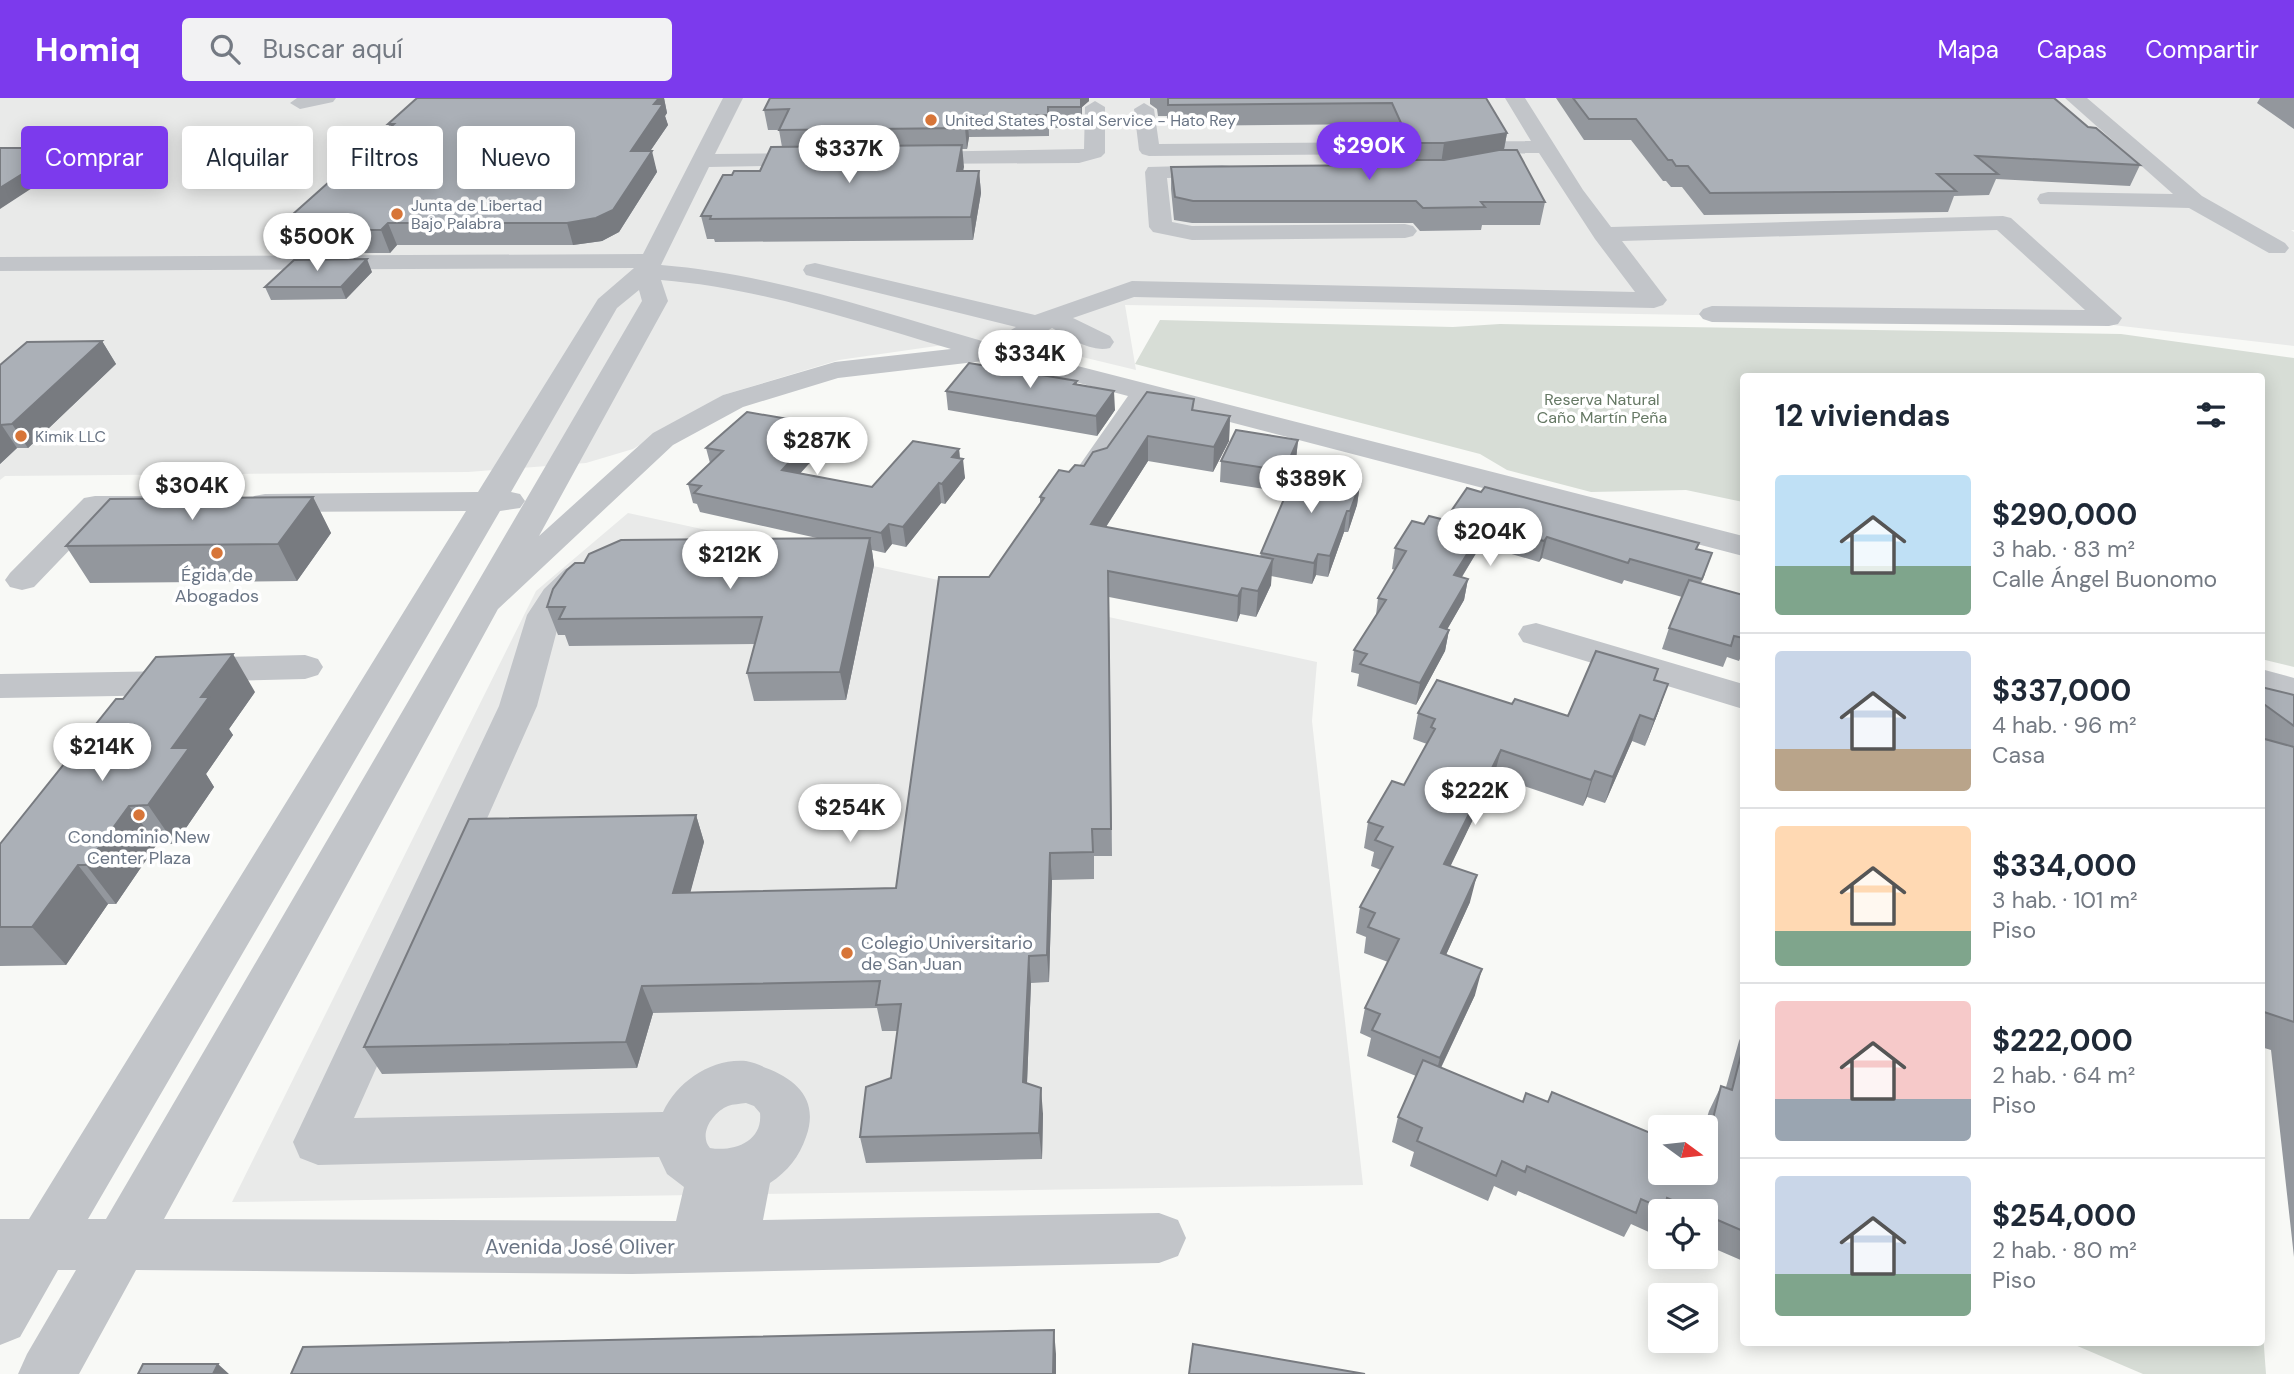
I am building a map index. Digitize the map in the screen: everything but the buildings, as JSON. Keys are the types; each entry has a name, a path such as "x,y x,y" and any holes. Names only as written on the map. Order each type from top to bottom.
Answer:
{"street":[{"path":"300,103 326,98"},
{"path":"0,1317 22,1245 489,501 607,304 648,266 733,98"},
{"path":"484,604 663,439 733,401 835,370 992,352 1044,321 1132,289 1654,300 1603,234 1515,98"},
{"path":"2075,98 2194,201 2277,248"},
{"path":"891,159 1079,157 1094,153 1095,107"},
{"path":"1144,109 1149,150 1551,156"},
{"path":"1464,171 1488,166 1528,164 1551,156"},
{"path":"702,161 836,159"},
{"path":"1240,172 1156,172 1161,227 1192,233 1405,231"},
{"path":"2048,199 2194,201"},
{"path":"1603,234 2003,223 2109,318 1712,314"},
{"path":"0,264 648,266 760,286 992,352 1729,543 1740,563"},
{"path":"47,1374 655,301 648,266"},
{"path":"815,270 1044,321 1101,342"},
{"path":"1094,466 1146,391"},
{"path":"230,504 543,500"},
{"path":"22,580 94,505 190,504"},
{"path":"605,561 562,588 544,614 530,657 526,688 458,842 318,1142 679,1135"},
{"path":"1536,634 1740,696"},
{"path":"0,687 175,683 223,669 304,667"},
{"path":"2265,682 2294,690"},
{"path":"135,715 160,683"},
{"path":"730,1083 762,1085 775,1092 783,1103 787,1116 785,1132 777,1147 764,1160 729,1172 696,1169 685,1158 679,1135 687,1114 698,1100 713,1090 730,1083"},
{"path":"714,1247 729,1172"},
{"name":"Avenida José Oliver","path":"22,1245 714,1247 1159,1238"}],"shaded area":[{"path":"0,98 2294,98 2294,230 2291,230 2294,232 2294,346 2087,322 1125,305 1136,370 999,337 839,360 723,395 633,449 586,463 468,472 5,476 0,480"},
{"name":"Colegio Universitario de San Juan","path":"628,513 1317,662 1312,721 1363,1185 232,1202 536,591"}],"green space":[{"name":"Reserva Natural Caño Martín Peña","path":"1160,320 1453,327 1500,324 2121,334 2294,358 2294,667 2265,660 2265,373 1740,373 1740,501 1686,490 1591,492 1507,470 1480,454 1135,364"},
{"path":"2077,1346 2264,1346 2266,1374 2143,1374"}],"place":[{"name":"United States Postal Service - Hato Rey","path":"931,120"},
{"name":"Junta de Libertad Bajo Palabra","path":"397,214"},
{"name":"Kimik LLC","path":"21,436"},
{"name":"Égida de Abogados","path":"217,553"},
{"name":"Condominio New Center Plaza","path":"139,815"},
{"name":"Colegio Universitario de San Juan","path":"847,953"}]}
